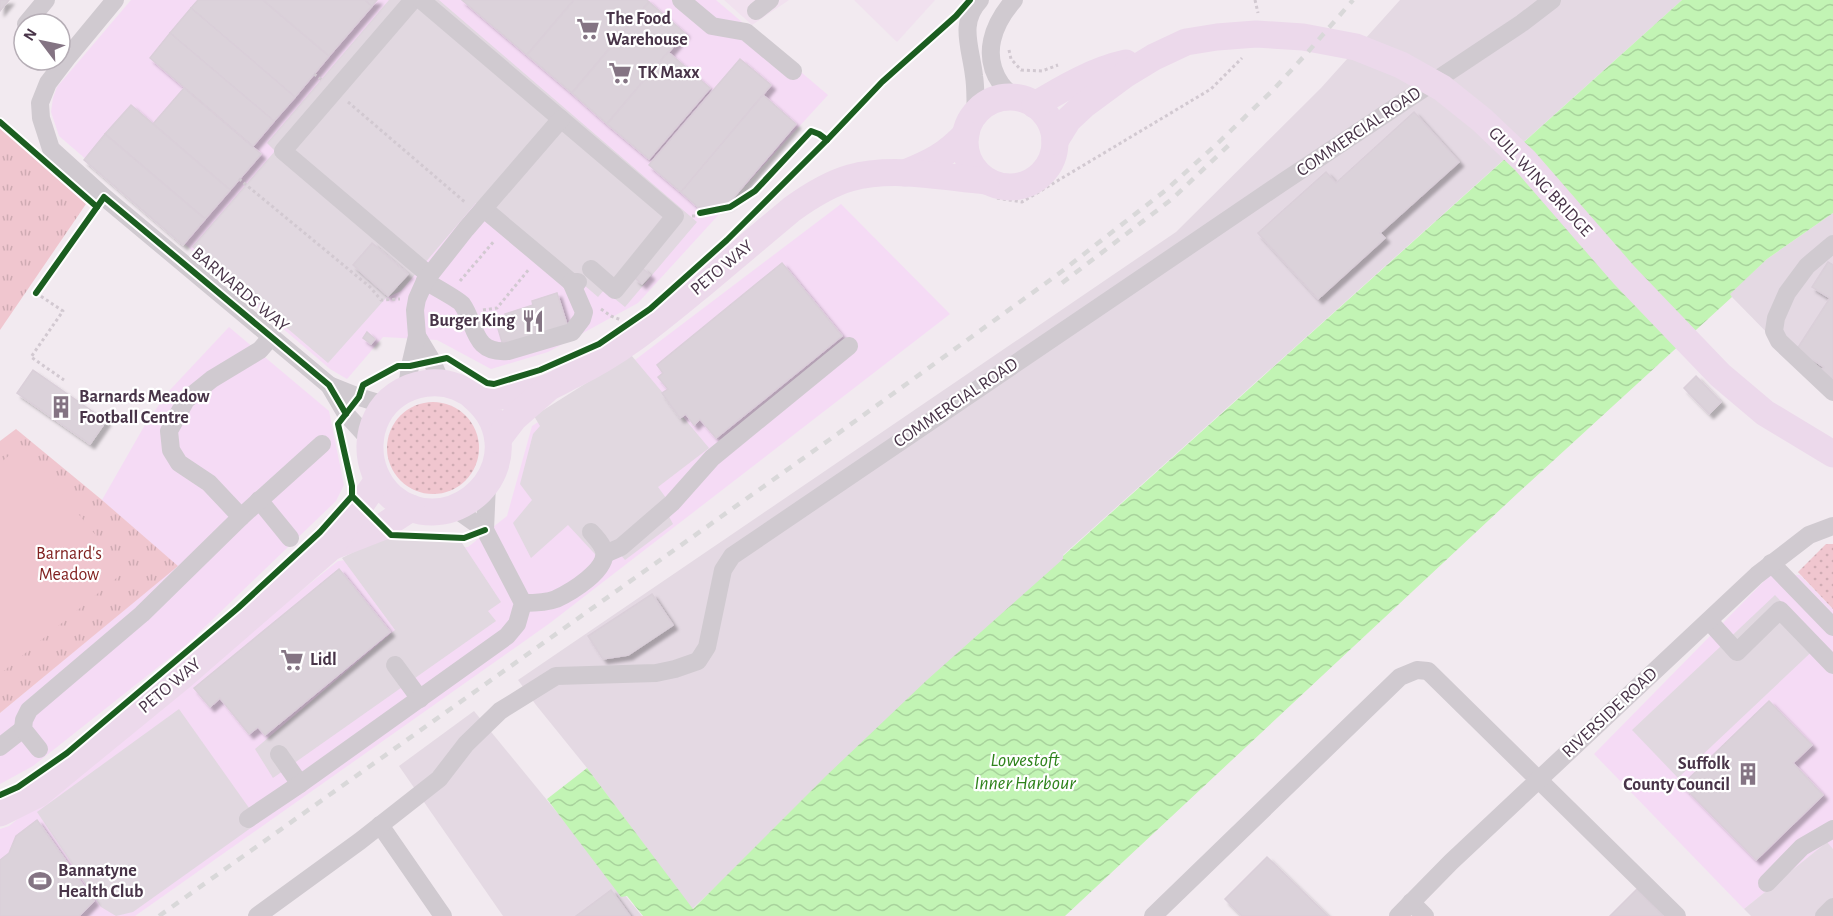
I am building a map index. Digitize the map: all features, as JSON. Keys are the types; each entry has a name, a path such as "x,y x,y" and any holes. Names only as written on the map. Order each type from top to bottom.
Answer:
{"highway":[{"name":"GULL WING BRIDGE","path":"1154,57 1186,42 1217,37 1256,34 1303,37 1356,47 1401,65 1432,82 1482,120 1525,161 1624,275 1720,375 1765,413 1833,454"},
{"path":"1024,101 1058,90 1119,64 1154,57"},
{"path":"1055,141 1068,120 1084,105 1126,74 1154,57"},
{"path":"1000,98 1024,101 1045,114 1052,127 1055,141 1053,155 1047,168 1038,178 1026,184 1012,188 999,186 986,189 969,160 965,147 971,124 987,104 1000,98"},
{"name":"PETO WAY","path":"904,173 936,160 953,147 971,124"},
{"name":"PETO WAY","path":"498,439 514,418 548,388 592,366 648,330 810,196 850,178 873,174 904,173 986,189"},
{"path":"423,383 441,383 456,387 470,394 484,406 493,421 498,439 498,455 494,470 487,484 472,499 454,508 433,512 411,508 392,497 378,480 370,460 369,439 374,421 385,405 407,388 423,383"},
{"name":"PETO WAY","path":"470,394 502,397 548,388"},
{"name":"PETO WAY","path":"0,813 38,794 181,677 331,547 378,480"},
{"name":"PETO WAY","path":"331,547 382,527 411,508"}],"street":[{"path":"36,12 46,0"},
{"name":"BARNARDS WAY","path":"72,49 115,0"},
{"path":"413,0 283,151 459,305 480,342 497,352 507,351 572,332 582,319 584,312 575,286 484,209"},
{"path":"421,0 675,216 615,290 591,269"},
{"path":"681,0 712,26 746,32 793,71"},
{"path":"971,124 975,78 967,41 967,28 970,14 980,0"},
{"path":"1014,0 995,27 991,47 992,63 1000,83 1024,101"},
{"name":"COMMERCIAL ROAD","path":"380,825 439,778 466,744 500,711 556,676 656,672 675,669 698,661 707,647 723,570 732,556 1283,182 1522,23 1552,0"},
{"name":"BARNARDS WAY","path":"55,72 40,103 41,118 51,149 104,197 329,385 385,405"},
{"path":"407,388 417,336 415,310 417,299 427,278 561,119"},
{"path":"1833,244 1807,267 1787,293 1776,318 1774,332 1779,341 1833,393"},
{"path":"241,517 209,483 179,463 171,450 169,431 186,400 212,379 260,350 272,336"},
{"path":"417,336 432,361 441,383"},
{"path":"605,554 621,547 672,503 712,458 849,346"},
{"name":"BARNARDS WAY","path":"329,385 346,414 369,439"},
{"path":"39,749 23,729 29,710 142,614 241,517 321,444"},
{"path":"485,530 487,484"},
{"path":"258,501 290,538"},
{"path":"248,819 507,636 517,624 523,603 485,530 454,508"},
{"name":"RIVERSIDE ROAD","path":"1398,916 1538,779 1771,563 1809,535 1833,526"},
{"path":"523,603 555,600 592,576 602,564 605,554 602,544 591,532"},
{"path":"1771,563 1833,627"},
{"path":"1708,621 1737,652 1780,610 1833,665"},
{"path":"395,665 420,699"},
{"path":"1153,916 1400,677 1417,670 1428,670 1677,916"},
{"path":"0,747 23,729"},
{"path":"279,754 300,784"},
{"path":"257,916 380,825 443,916"},
{"path":"1767,883 1802,847 1833,830"},
{"path":"1411,902 1425,916"},
{"path":"1824,916 1833,907"}],"path":[{"path":"1255,0 1258,10 1256,21"},
{"path":"1007,42 1011,59 1021,70 1042,71 1062,64"},
{"path":"986,189 1022,202 1211,89 1249,51"},
{"path":"314,74 472,209 459,223 466,230"},
{"path":"239,179 370,287 381,300 417,299"},
{"path":"500,234 458,284 459,305 496,308 535,262"},
{"path":"43,284 36,293 63,311 30,357 64,380"},
{"path":"575,286 611,316"}],"shaded area":[{"path":"131,0 716,0 828,95 638,303 548,352 491,369 437,340 383,337 347,379 330,369 59,136 51,112 53,98 57,87"},
{"path":"389,0 439,0 697,222 625,307 604,290 598,297 494,208 476,203 401,291 386,298 328,363 192,247 275,151 267,143"},
{"path":"724,0 789,0 752,25"},
{"path":"854,0 935,0 897,42"},
{"path":"1400,0 1682,0 1063,555 1064,559 692,909 518,680 1176,232 1321,88"},
{"path":"841,204 950,314 550,623 135,916 0,916 0,829 9,826 338,561 468,547 507,516 532,426 631,363"},
{"path":"1833,213 1833,400 1729,294 1767,259"},
{"path":"229,327 329,411 344,485 336,501 186,645 33,766 0,784 0,713 177,566 102,500 146,423 169,391"},
{"path":"631,355 709,448 658,487 674,509 667,513 673,524 625,560 619,553 606,566 568,525 531,558 513,523 532,500 520,484 533,434 540,426 534,416"},
{"path":"383,537 462,543 501,602 488,611 496,621 273,778 255,749 395,630 342,558"},
{"path":"1771,574 1800,575 1833,609 1833,849 1826,843 1744,909 1594,754"},
{"path":"1775,595 1821,643 1678,778 1632,730"},
{"path":"179,709 259,822 133,912 116,916 101,907 37,812"},
{"path":"474,711 642,916 503,916 399,766"},
{"path":"1827,842 1833,849 1833,916 1751,916 1744,909"}],"green space":[{"path":"0,128 86,204 0,330"},
{"path":"424,402 442,402 459,409 472,422 479,439 479,457 472,474 459,487 442,494 424,494 407,487 394,474 387,457 387,439 394,422 407,409"},
{"name":"Barnard's Meadow","path":"16,429 178,566 0,713 0,441"},
{"path":"22,445 125,571 0,674 0,463"},
{"path":"1826,544 1833,544 1833,609 1798,572"}],"water":[{"name":"Lowestoft Inner Harbour","path":"1682,0 1833,0 1833,213 1767,259 1730,294 1732,297 1519,492 1065,916 643,916 627,896 621,897 547,799 587,768 693,909 826,776 927,680"}],"building":[{"path":"0,0 9,0 0,11"},
{"path":"198,0 263,0 329,56 295,97 191,8"},
{"path":"263,0 365,0 372,6 329,56"},
{"path":"365,0 377,0 372,6"},
{"path":"462,0 574,0 527,55"},
{"name":"The Food Warehouse","path":"574,0 647,0 649,2 572,93 527,55"},
{"name":"TK Maxx","path":"649,2 685,33 607,124 572,93"},
{"path":"191,8 295,97 274,121 170,33"},
{"path":"170,33 274,121 253,146 150,58"},
{"path":"668,52 710,88 649,159 607,124"},
{"path":"740,59 771,85 681,192 649,165"},
{"path":"184,88 261,154 230,190 153,124"},
{"path":"763,95 796,124 727,205 698,207 681,192"},
{"path":"131,105 230,190 205,219 105,134"},
{"path":"1414,112 1459,162 1380,233 1385,238 1318,299 1258,233 1326,172 1336,183"},
{"path":"105,134 205,219 183,245 84,160"},
{"path":"372,243 408,274 388,296 353,265"},
{"path":"1828,262 1833,265 1833,379 1821,371 1824,367 1813,360 1810,365 1797,349 1830,298 1812,287"},
{"path":"782,263 842,336 716,438 700,419 694,425 686,414 680,418 662,393 668,389 658,377 663,373 657,365"},
{"path":"642,268 650,275 642,284 635,278"},
{"name":"Burger King","path":"557,293 568,328 508,346 506,341 502,342 496,322 506,319 505,314 533,305 532,301"},
{"path":"367,332 375,339 371,344 363,338"},
{"name":"Barnards Meadow Football Centre","path":"33,370 106,421 90,444 17,393"},
{"path":"1696,376 1721,402 1709,414 1684,388"},
{"name":"Lidl","path":"339,569 390,632 265,735 258,727 249,734 220,698 210,707 194,688"},
{"path":"652,594 673,625 628,655 603,659 588,636"},
{"name":"Suffolk County Council","path":"1769,701 1812,745 1793,763 1823,795 1756,860 1682,785"},
{"name":"Bannatyne Health Club","path":"37,820 94,901 79,916 0,916 0,860 9,853 16,836"},
{"path":"1267,857 1328,916 1242,916 1225,899"},
{"path":"1637,889 1663,916 1610,916"},
{"path":"611,890 630,916 576,916"}],"railway":[{"path":"159,916 829,440 1057,275 1166,190 1219,142 1274,89 1353,0"},
{"path":"1062,283 1172,199 1230,144"}],"cycle path":[{"path":"0,795 18,787 67,753 238,608 320,532 352,496 352,486 338,424 359,397 363,385 398,366 410,366 447,358 487,383 494,384 540,370 599,344 650,309 727,240 882,82 956,16 970,0"},
{"path":"0,122 97,207 104,197 329,385 346,414"},
{"path":"700,213 730,207 755,191 811,131 827,140"},
{"path":"36,293 97,207"},
{"path":"352,496 391,535 464,538 485,530"}],"place":[{"name":"The Food Warehouse","path":"588,29"},
{"name":"TK Maxx","path":"620,73"},
{"name":"Burger King","path":"533,321"},
{"name":"Barnards Meadow Football Centre","path":"61,407"},
{"name":"Lidl","path":"292,660"},
{"name":"Suffolk County Council","path":"1748,774"},
{"name":"Bannatyne Health Club","path":"40,881"}]}
